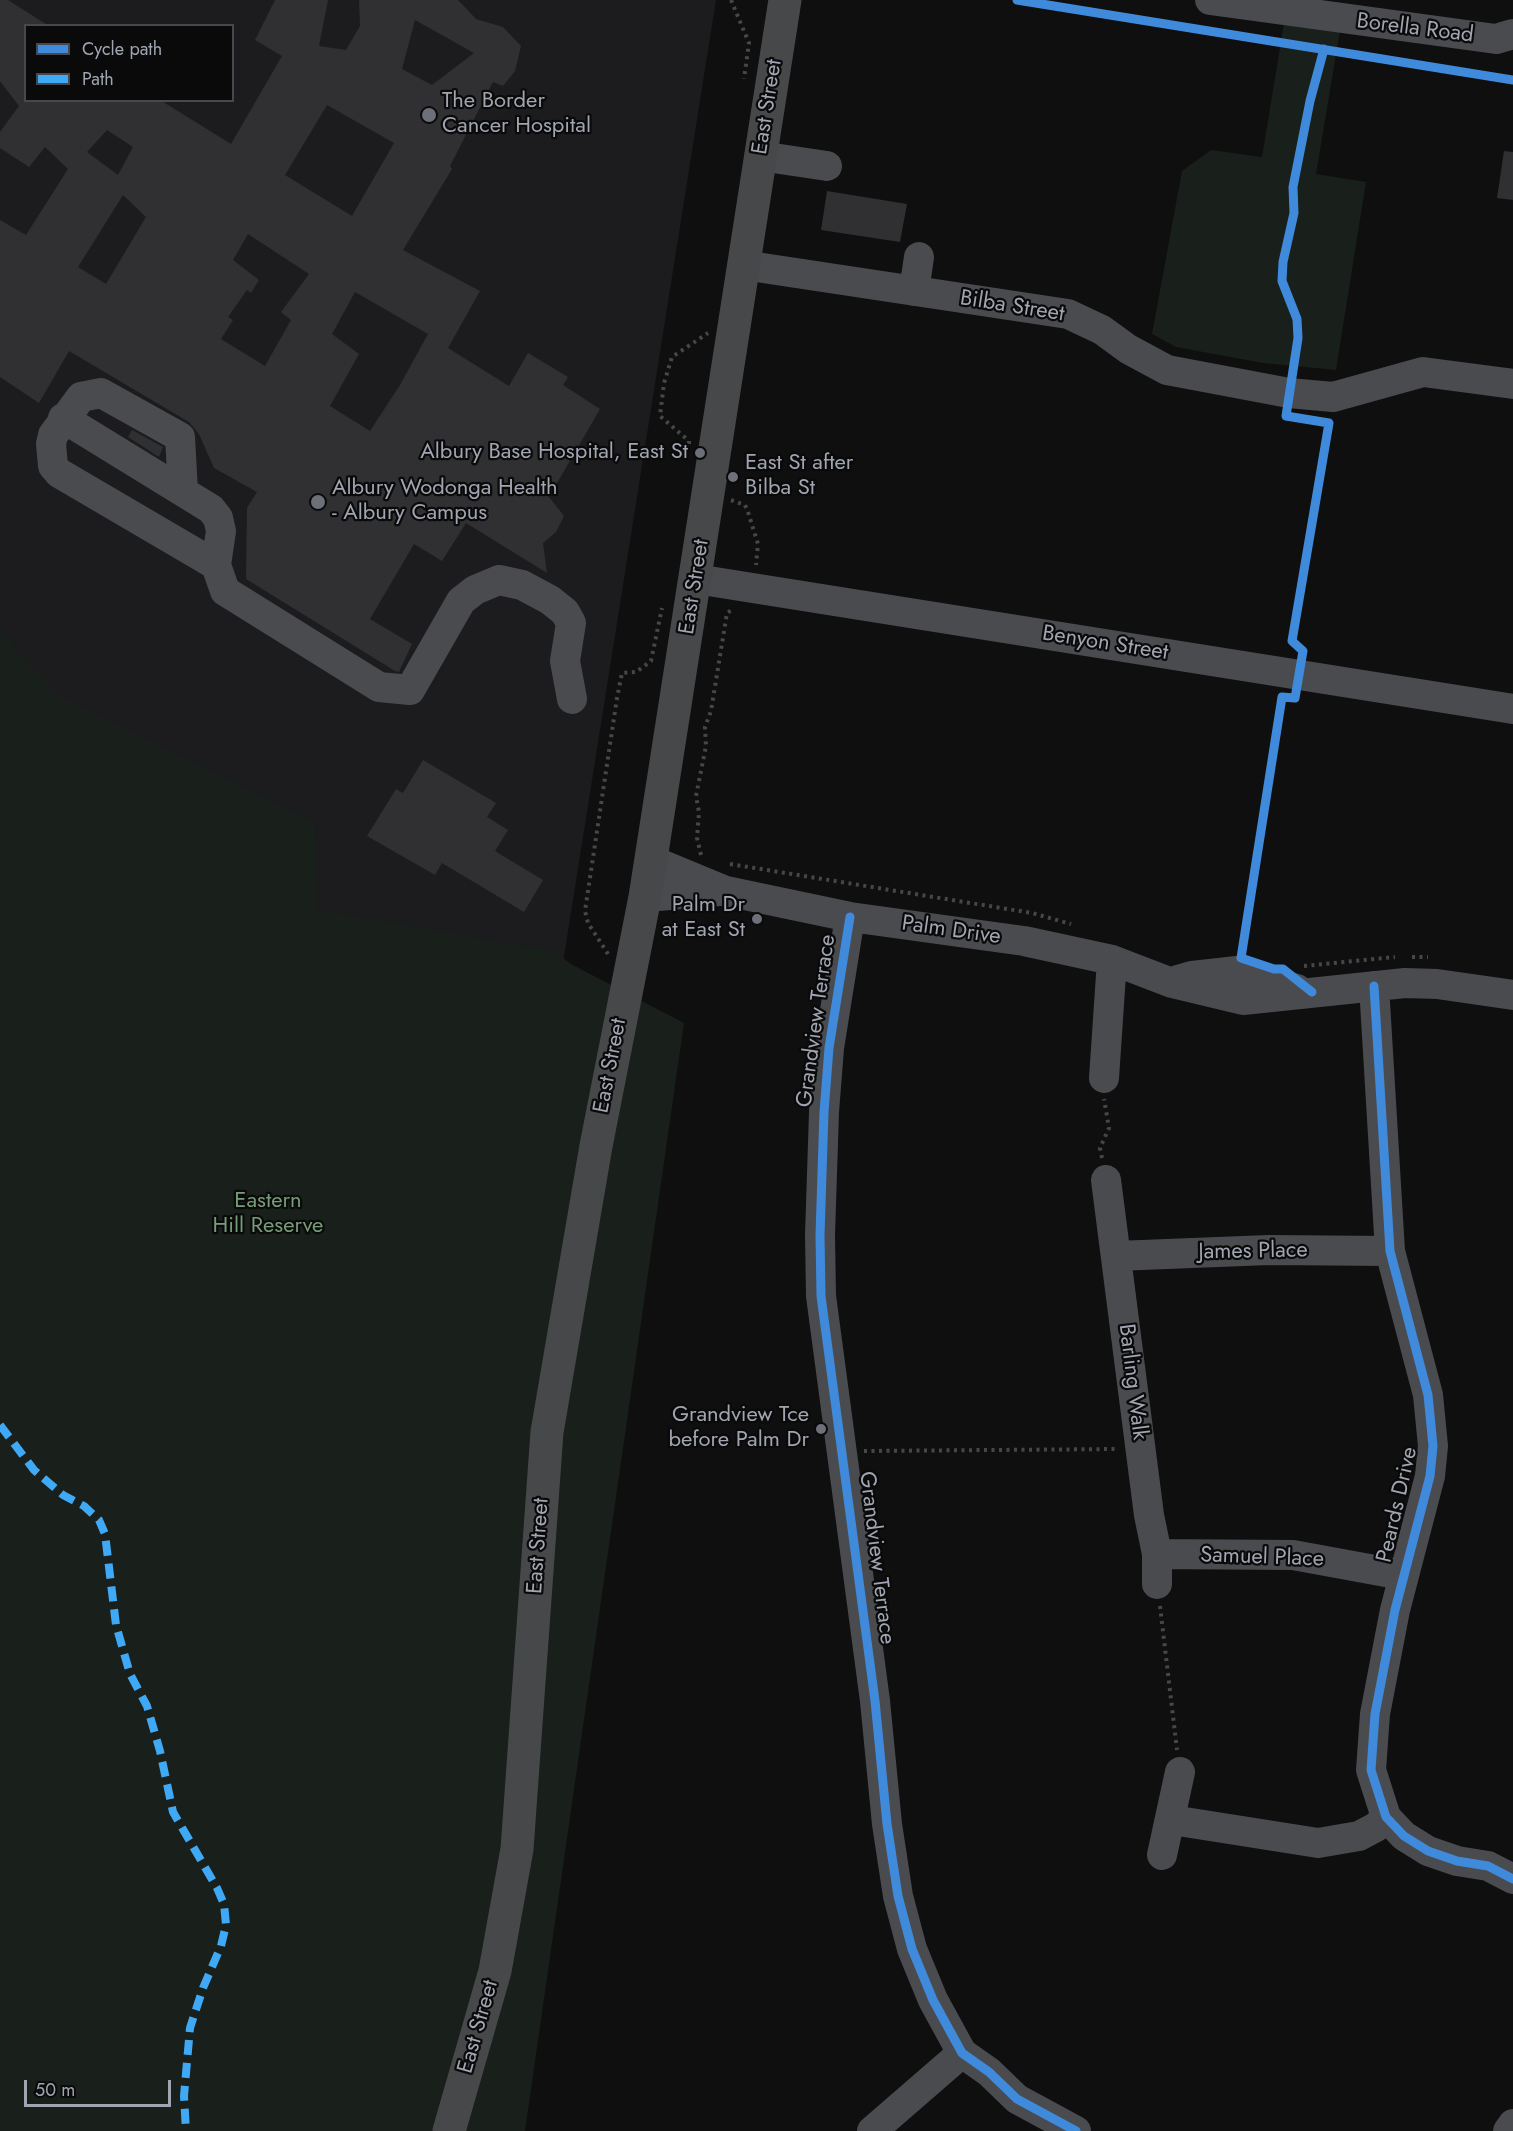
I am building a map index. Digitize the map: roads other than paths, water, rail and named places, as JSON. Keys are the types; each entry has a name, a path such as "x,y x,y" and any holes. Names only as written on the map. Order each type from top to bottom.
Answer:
{"main road":[{"name":"East Street","path":"449,2131 495,1971 517,1849 547,1432 596,1146 645,897 785,0"}],"street":[{"name":"Borella Road","path":"1210,0 1496,39 1513,34"},
{"path":"760,156 826,166"},
{"path":"914,291 919,257"},
{"name":"Bilba Street","path":"743,265 1068,314 1102,330 1128,349 1167,370 1289,393 1334,397 1423,372 1513,384"},
{"path":"183,491 180,436 101,393 81,397 63,418 51,444 53,466 60,473 210,561 225,591 379,687 410,690 461,601 475,590 499,580 522,585 550,600 565,612 572,623 565,662 572,699"},
{"path":"63,418 211,509 218,518 221,531 210,561"},
{"name":"Benyon Street","path":"696,579 1513,709"},
{"name":"Palm Drive","path":"651,860 724,877 850,917 1024,941 1112,960 1172,982 1244,1000 1405,982 1437,984 1513,995"},
{"name":"Palm Drive","path":"645,897 724,877"},
{"name":"Grandview Terrace","path":"850,917 830,1048 820,1202 822,1296 898,1896 912,1949 933,2000 962,2053 989,2072 1017,2099 1076,2131"},
{"path":"1104,1078 1112,960"},
{"name":"Peards Drive","path":"1374,986 1390,1251 1428,1395 1433,1432 1430,1476 1402,1575 1371,1752 1371,1770 1386,1817 1404,1836 1428,1851 1457,1861 1488,1866 1513,1879"},
{"name":"Barling Walk","path":"1106,1180 1149,1515 1157,1554 1157,1584"},
{"name":"James Place","path":"1116,1256 1269,1250 1390,1251"},
{"name":"Samuel Place","path":"1157,1554 1293,1555 1402,1575"},
{"path":"1162,1855 1172,1820 1180,1772"},
{"path":"1172,1820 1318,1843 1359,1836 1376,1827 1386,1817"},
{"path":"872,2131 962,2053"},
{"path":"1508,2131 1513,2124"}],"place":[{"name":"The Border Cancer Hospital","path":"429,115"},
{"name":"Albury Base Hospital, East St","path":"700,453"},
{"name":"East St after Bilba St","path":"733,477"},
{"name":"Albury Wodonga Health - Albury Campus","path":"318,502"},
{"name":"Palm Dr at East St","path":"757,919"},
{"name":"Grandview Tce before Palm Dr","path":"821,1429"}],"park label":[{"name":"Eastern Hill Reserve","path":"268,1214"}]}
